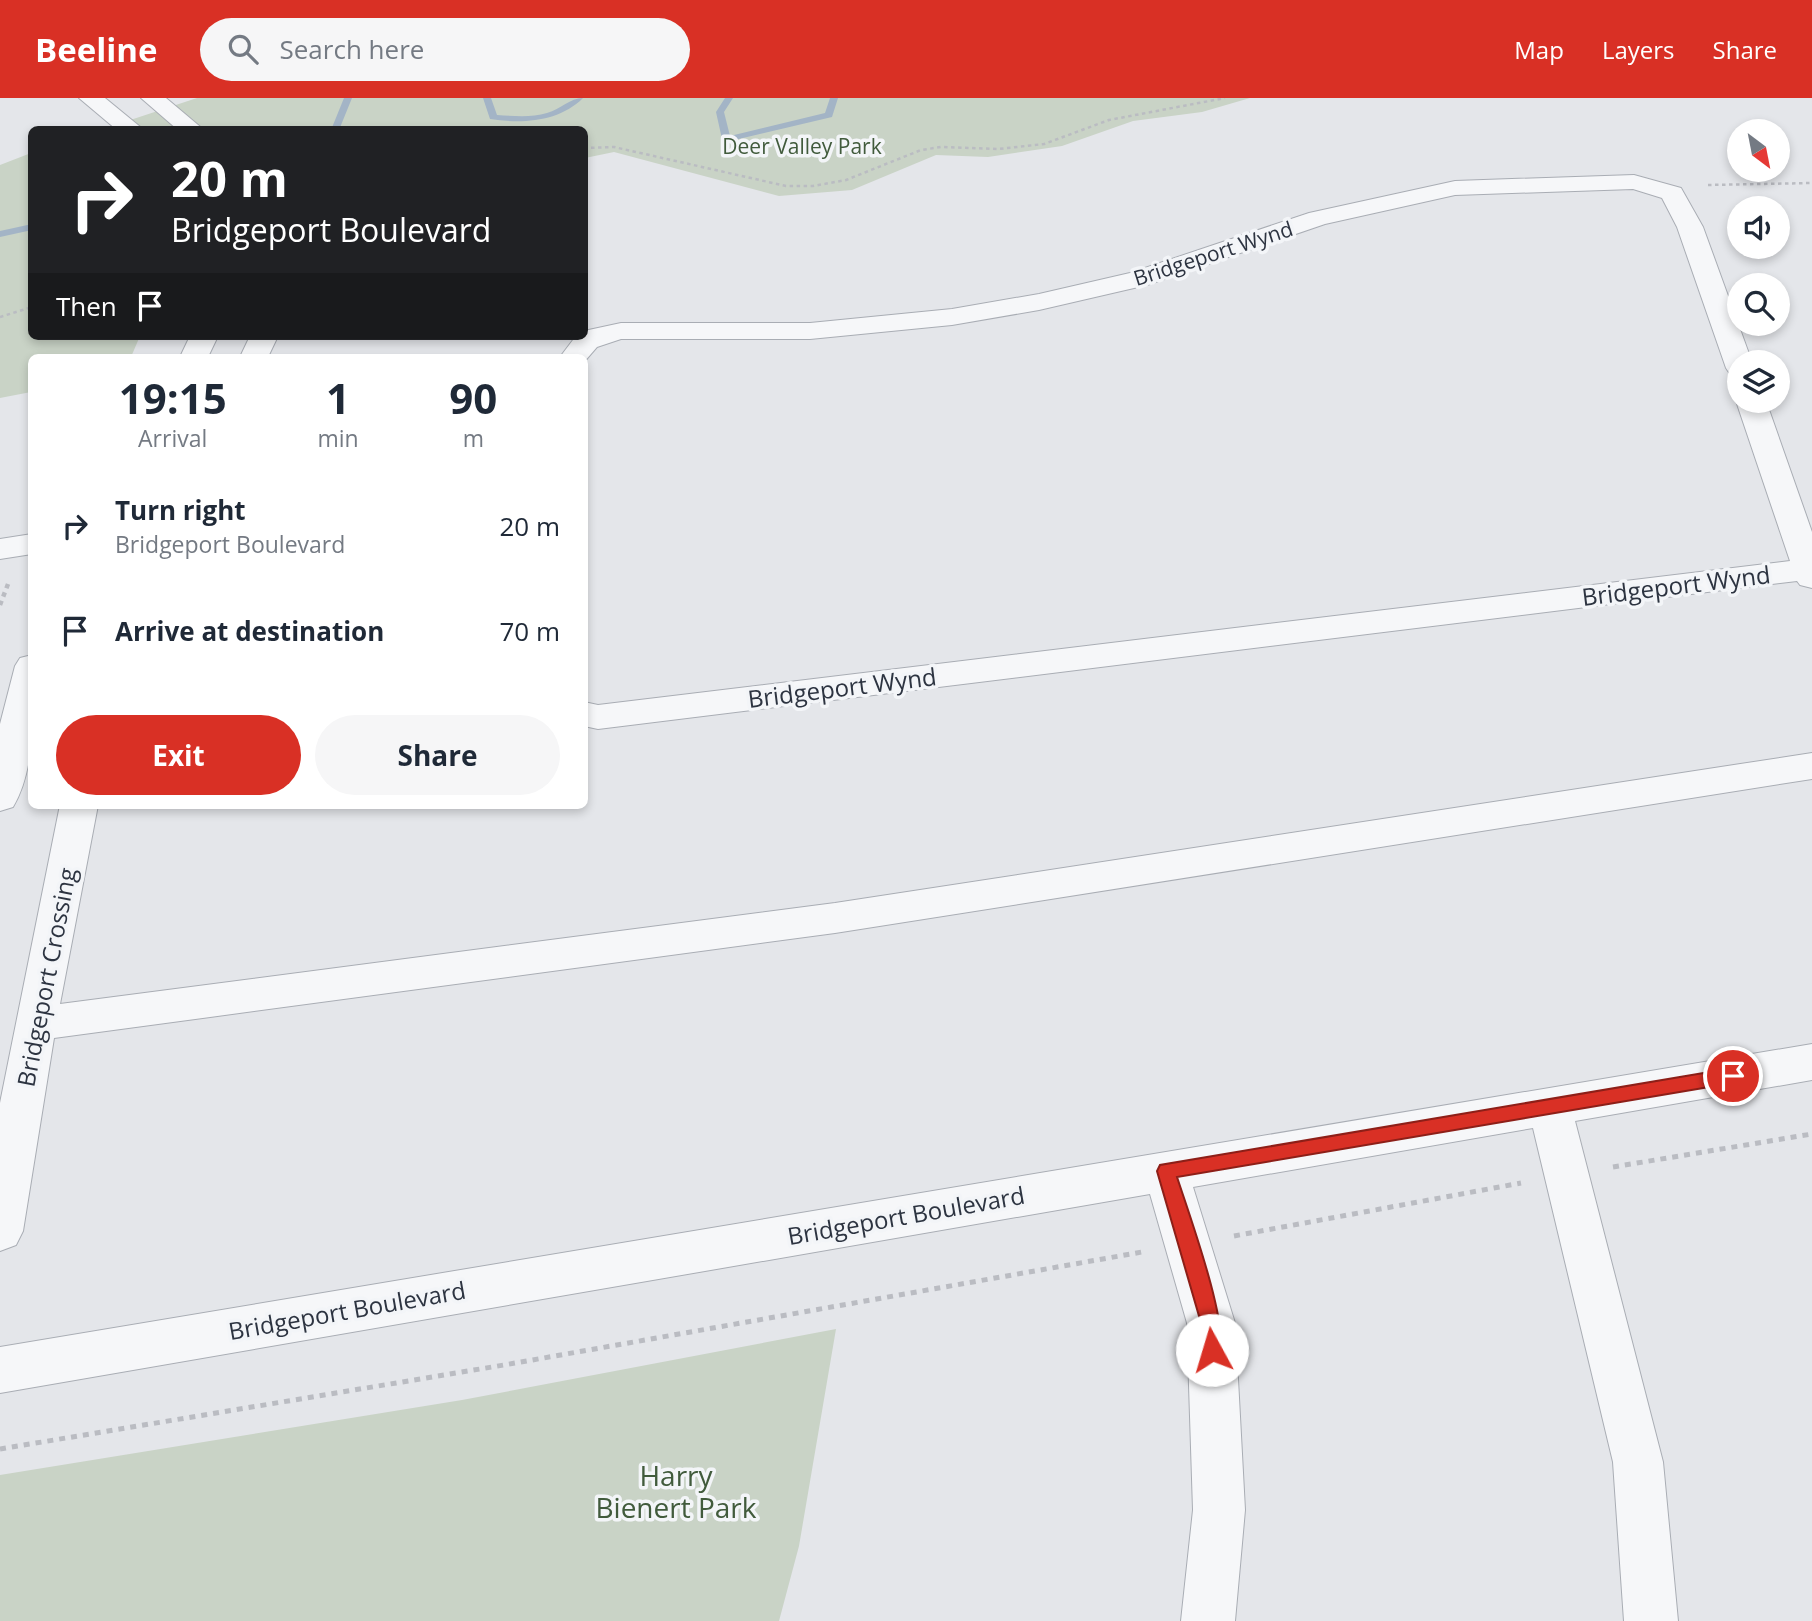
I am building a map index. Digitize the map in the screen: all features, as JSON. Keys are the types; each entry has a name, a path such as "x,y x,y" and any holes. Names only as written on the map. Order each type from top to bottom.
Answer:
{"street":[{"path":"90,98 128,126"},
{"path":"152,98 188,126"},
{"name":"Bridgeport Wynd","path":"575,354 595,335 621,331 810,331 952,317 1039,302 1138,279 1318,218 1455,188 1634,182 1672,193 1690,227 1734,350"},
{"name":"Bridgeport Wynd","path":"588,715 612,716 1810,573 1755,413"},
{"path":"0,549 28,545"},
{"path":"0,798 28,682"},
{"path":"35,1024 835,918 1812,766"},
{"name":"Bridgeport Crossing","path":"0,1231 35,1024 78,809"},
{"name":"Bridgeport Boulevard","path":"0,1370 1812,1062"},
{"path":"1550,1107 1638,1462 1651,1621"},
{"path":"1166,1171 1211,1323 1219,1510 1208,1621"}],"path":[{"path":"588,148 614,147 786,186 813,186 846,180 921,150 942,147 998,149 1044,144 1109,120 1225,98"},
{"path":"1649,186 1812,183"},
{"path":"0,317 28,308"},
{"path":"0,1450 518,1363 1567,1175 1812,1134"}],"green space":[{"name":"Deer Valley Park","path":"197,98 1250,98 1202,112 1133,121 1062,146 988,157 936,155 852,190 779,196 614,152 588,157 588,126 112,126"},
{"path":"28,154 28,340 138,340 132,354 28,354 28,393 0,398 0,165"},
{"name":"Harry Bienert Park","path":"836,1329 799,1546 779,1621 0,1621 0,1475 462,1400"}],"waterway":[{"path":"337,126 348,98"},
{"path":"487,98 493,117 517,119 550,115 579,98"},
{"path":"729,98 720,112 726,139 829,115 834,98"},
{"path":"0,234 28,228"}],"route":[{"path":"1212,1350 1211,1323 1166,1171 1733,1076"}]}
